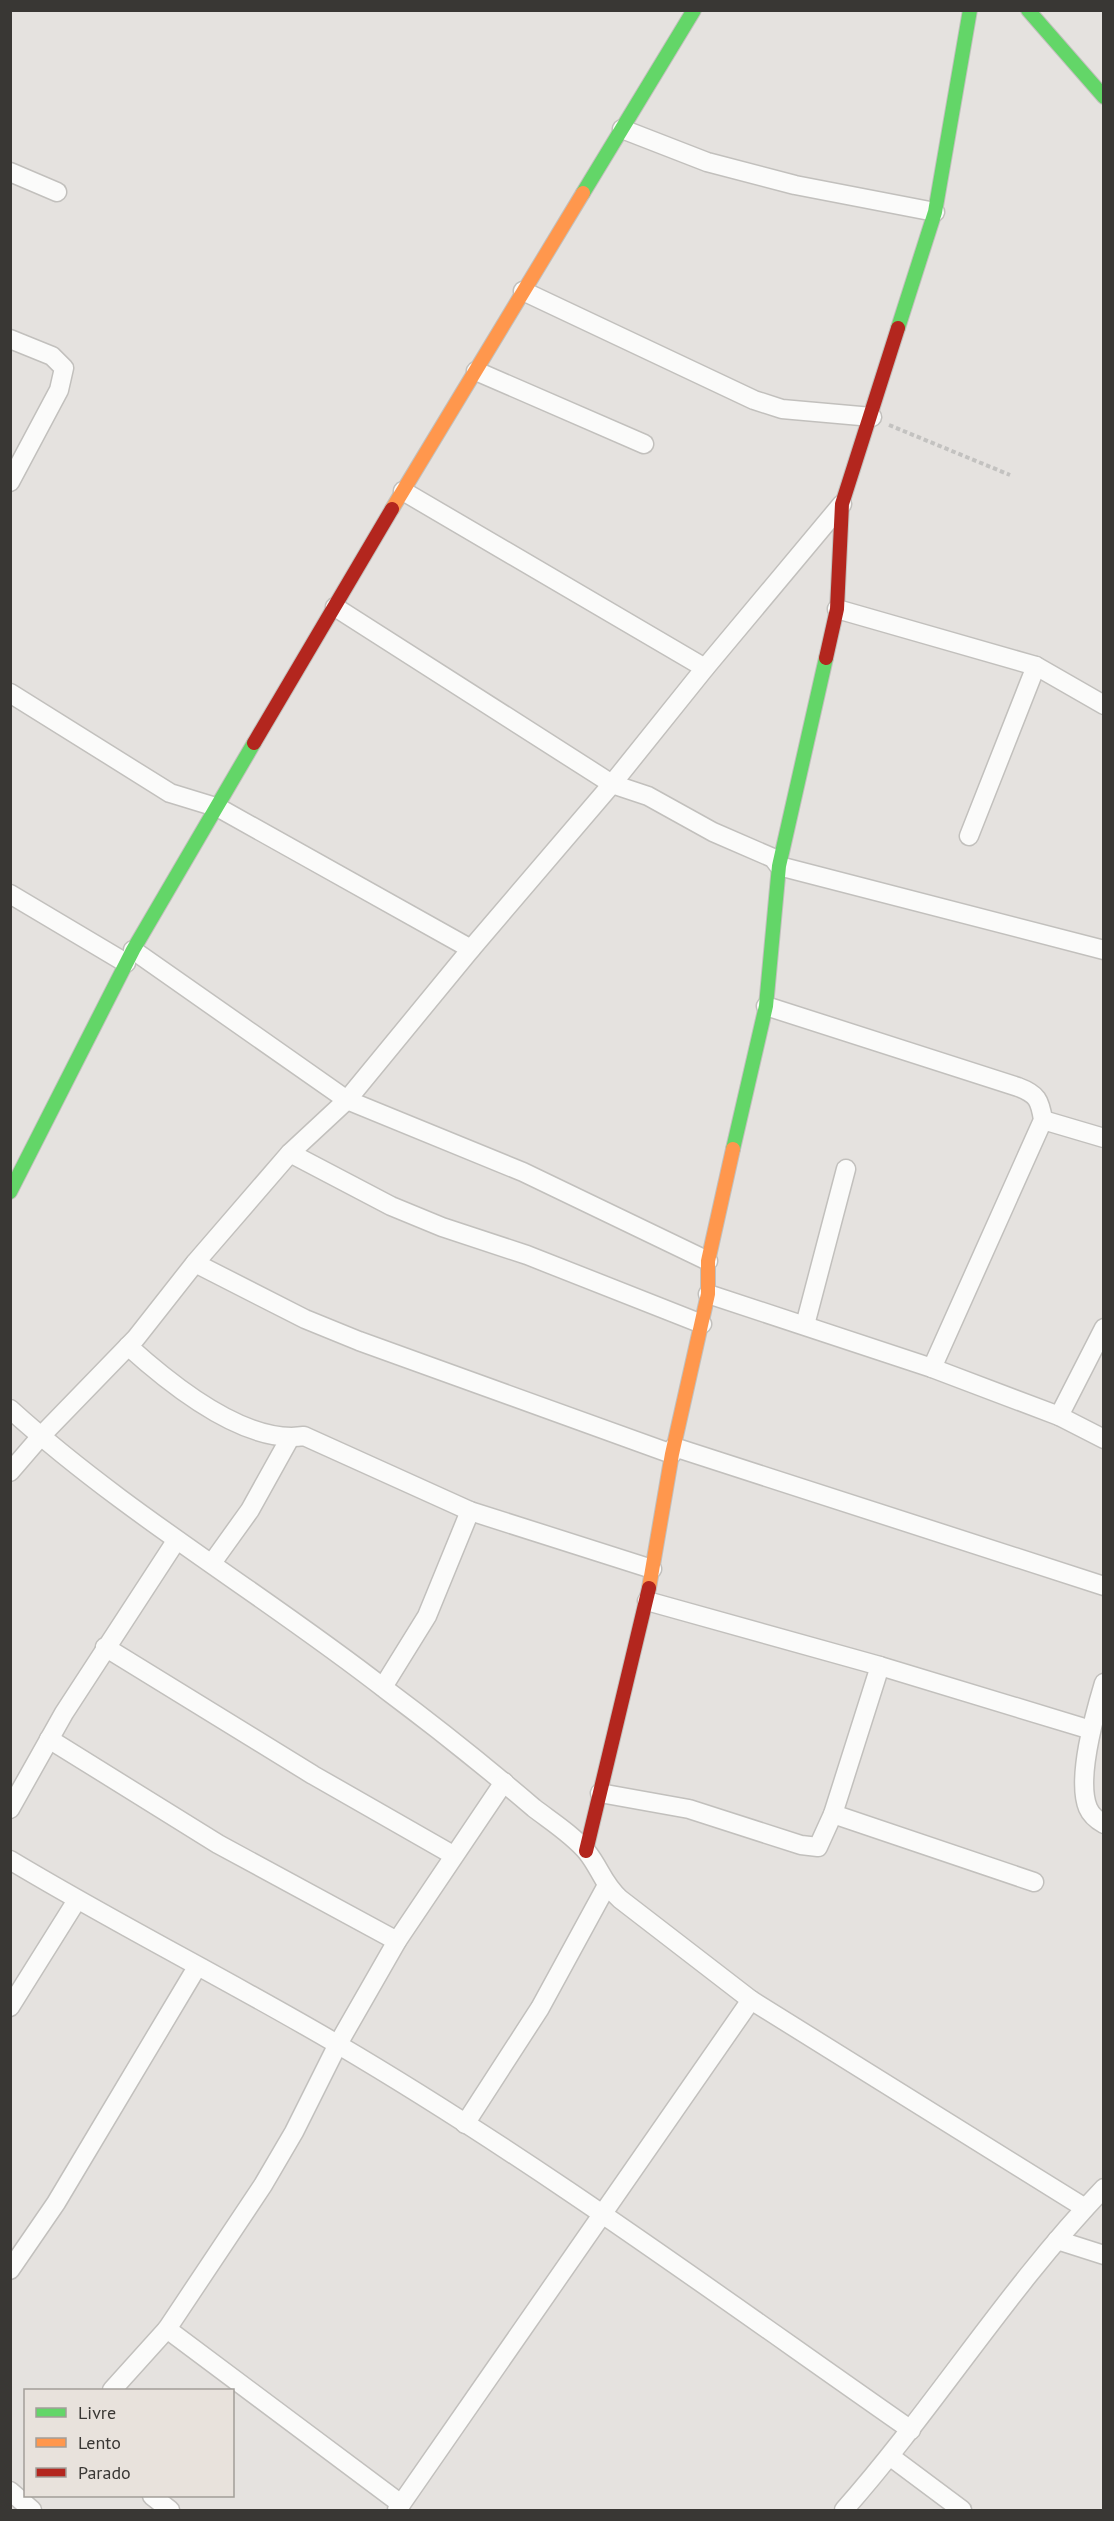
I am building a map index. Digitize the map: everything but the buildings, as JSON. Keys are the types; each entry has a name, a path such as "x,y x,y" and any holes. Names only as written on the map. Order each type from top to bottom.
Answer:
{"street":[{"path":"10,1192 130,957 403,491 694,10"},
{"path":"586,1851 647,1601 673,1451 708,1294 708,1261 766,1006 779,866 837,609 842,504 872,417 935,212 970,10"},
{"path":"1028,10 1104,97"},
{"path":"622,129 718,165 795,185 935,212"},
{"path":"10,172 57,192"},
{"path":"524,291 754,400 782,409 872,417"},
{"path":"10,339 52,356 64,368 59,390 10,482"},
{"path":"476,370 644,444"},
{"path":"403,491 705,668"},
{"path":"10,1472 41,1436 128,1346 195,1263 290,1153 348,1100 842,504"},
{"path":"335,608 612,784 648,796 713,832 774,858 779,866 1104,950"},
{"path":"837,609 1036,666 1104,705"},
{"path":"969,836 1036,666"},
{"path":"10,693 170,793 219,808 471,949"},
{"path":"10,894 130,957 348,1100 523,1172 708,1261"},
{"path":"766,1006 1033,1092 1040,1101 1043,1120 932,1368"},
{"path":"1043,1120 1104,1138"},
{"path":"290,1153 401,1210 527,1255 702,1324"},
{"path":"805,1325 846,1169"},
{"path":"195,1263 305,1319 359,1341 673,1451 1104,1586"},
{"path":"708,1294 932,1368 1059,1416 1104,1439"},
{"path":"1059,1416 1104,1328"},
{"path":"128,1346 205,1405 251,1430 290,1438 304,1436 470,1511 652,1569"},
{"path":"10,1409 41,1436 176,1541 212,1563 383,1687 504,1782 586,1851 606,1887 751,2000 1085,2208"},
{"path":"212,1563 250,1510 290,1438"},
{"path":"383,1687 427,1616 470,1511"},
{"path":"10,1809 48,1739 105,1647 176,1541"},
{"path":"647,1601 880,1666 1090,1730"},
{"path":"105,1647 313,1775 453,1855"},
{"path":"600,1793 689,1809 815,1848 821,1844 833,1814 880,1666"},
{"path":"1104,1683 1090,1730 1086,1784 1087,1807 1095,1819 1104,1824"},
{"path":"48,1739 218,1844 397,1941"},
{"path":"114,2389 167,2329 263,2185 294,2132 338,2044 397,1941 504,1782"},
{"path":"833,1814 1034,1882"},
{"path":"10,1860 77,1900 338,2044 465,2124 602,2214 911,2430"},
{"path":"465,2124 540,2008 606,1887"},
{"path":"10,2007 77,1900"},
{"path":"10,2270 62,2195 197,1966"},
{"path":"167,2329 399,2507 751,2000"},
{"path":"844,2511 891,2457 1057,2240 1104,2188"},
{"path":"1057,2240 1104,2255"},
{"path":"891,2457 962,2511"},
{"path":"153,2497 170,2511"}],"path":[{"path":"872,417 1011,476"}],"traffic: fast":[{"path":"583,193 694,10"},
{"path":"898,328 935,212 970,10"},
{"path":"1028,10 1104,97"},
{"path":"733,1149 766,1006 779,866 826,658"},
{"path":"10,1192 133,950 254,743"}],"traffic: slow":[{"path":"392,509 583,193"},
{"path":"649,1588 672,1454 708,1294 708,1261 733,1149"}],"traffic: jam":[{"path":"826,658 837,609 842,504 898,328"},
{"path":"254,743 392,509"},
{"path":"586,1851 649,1588"}]}
